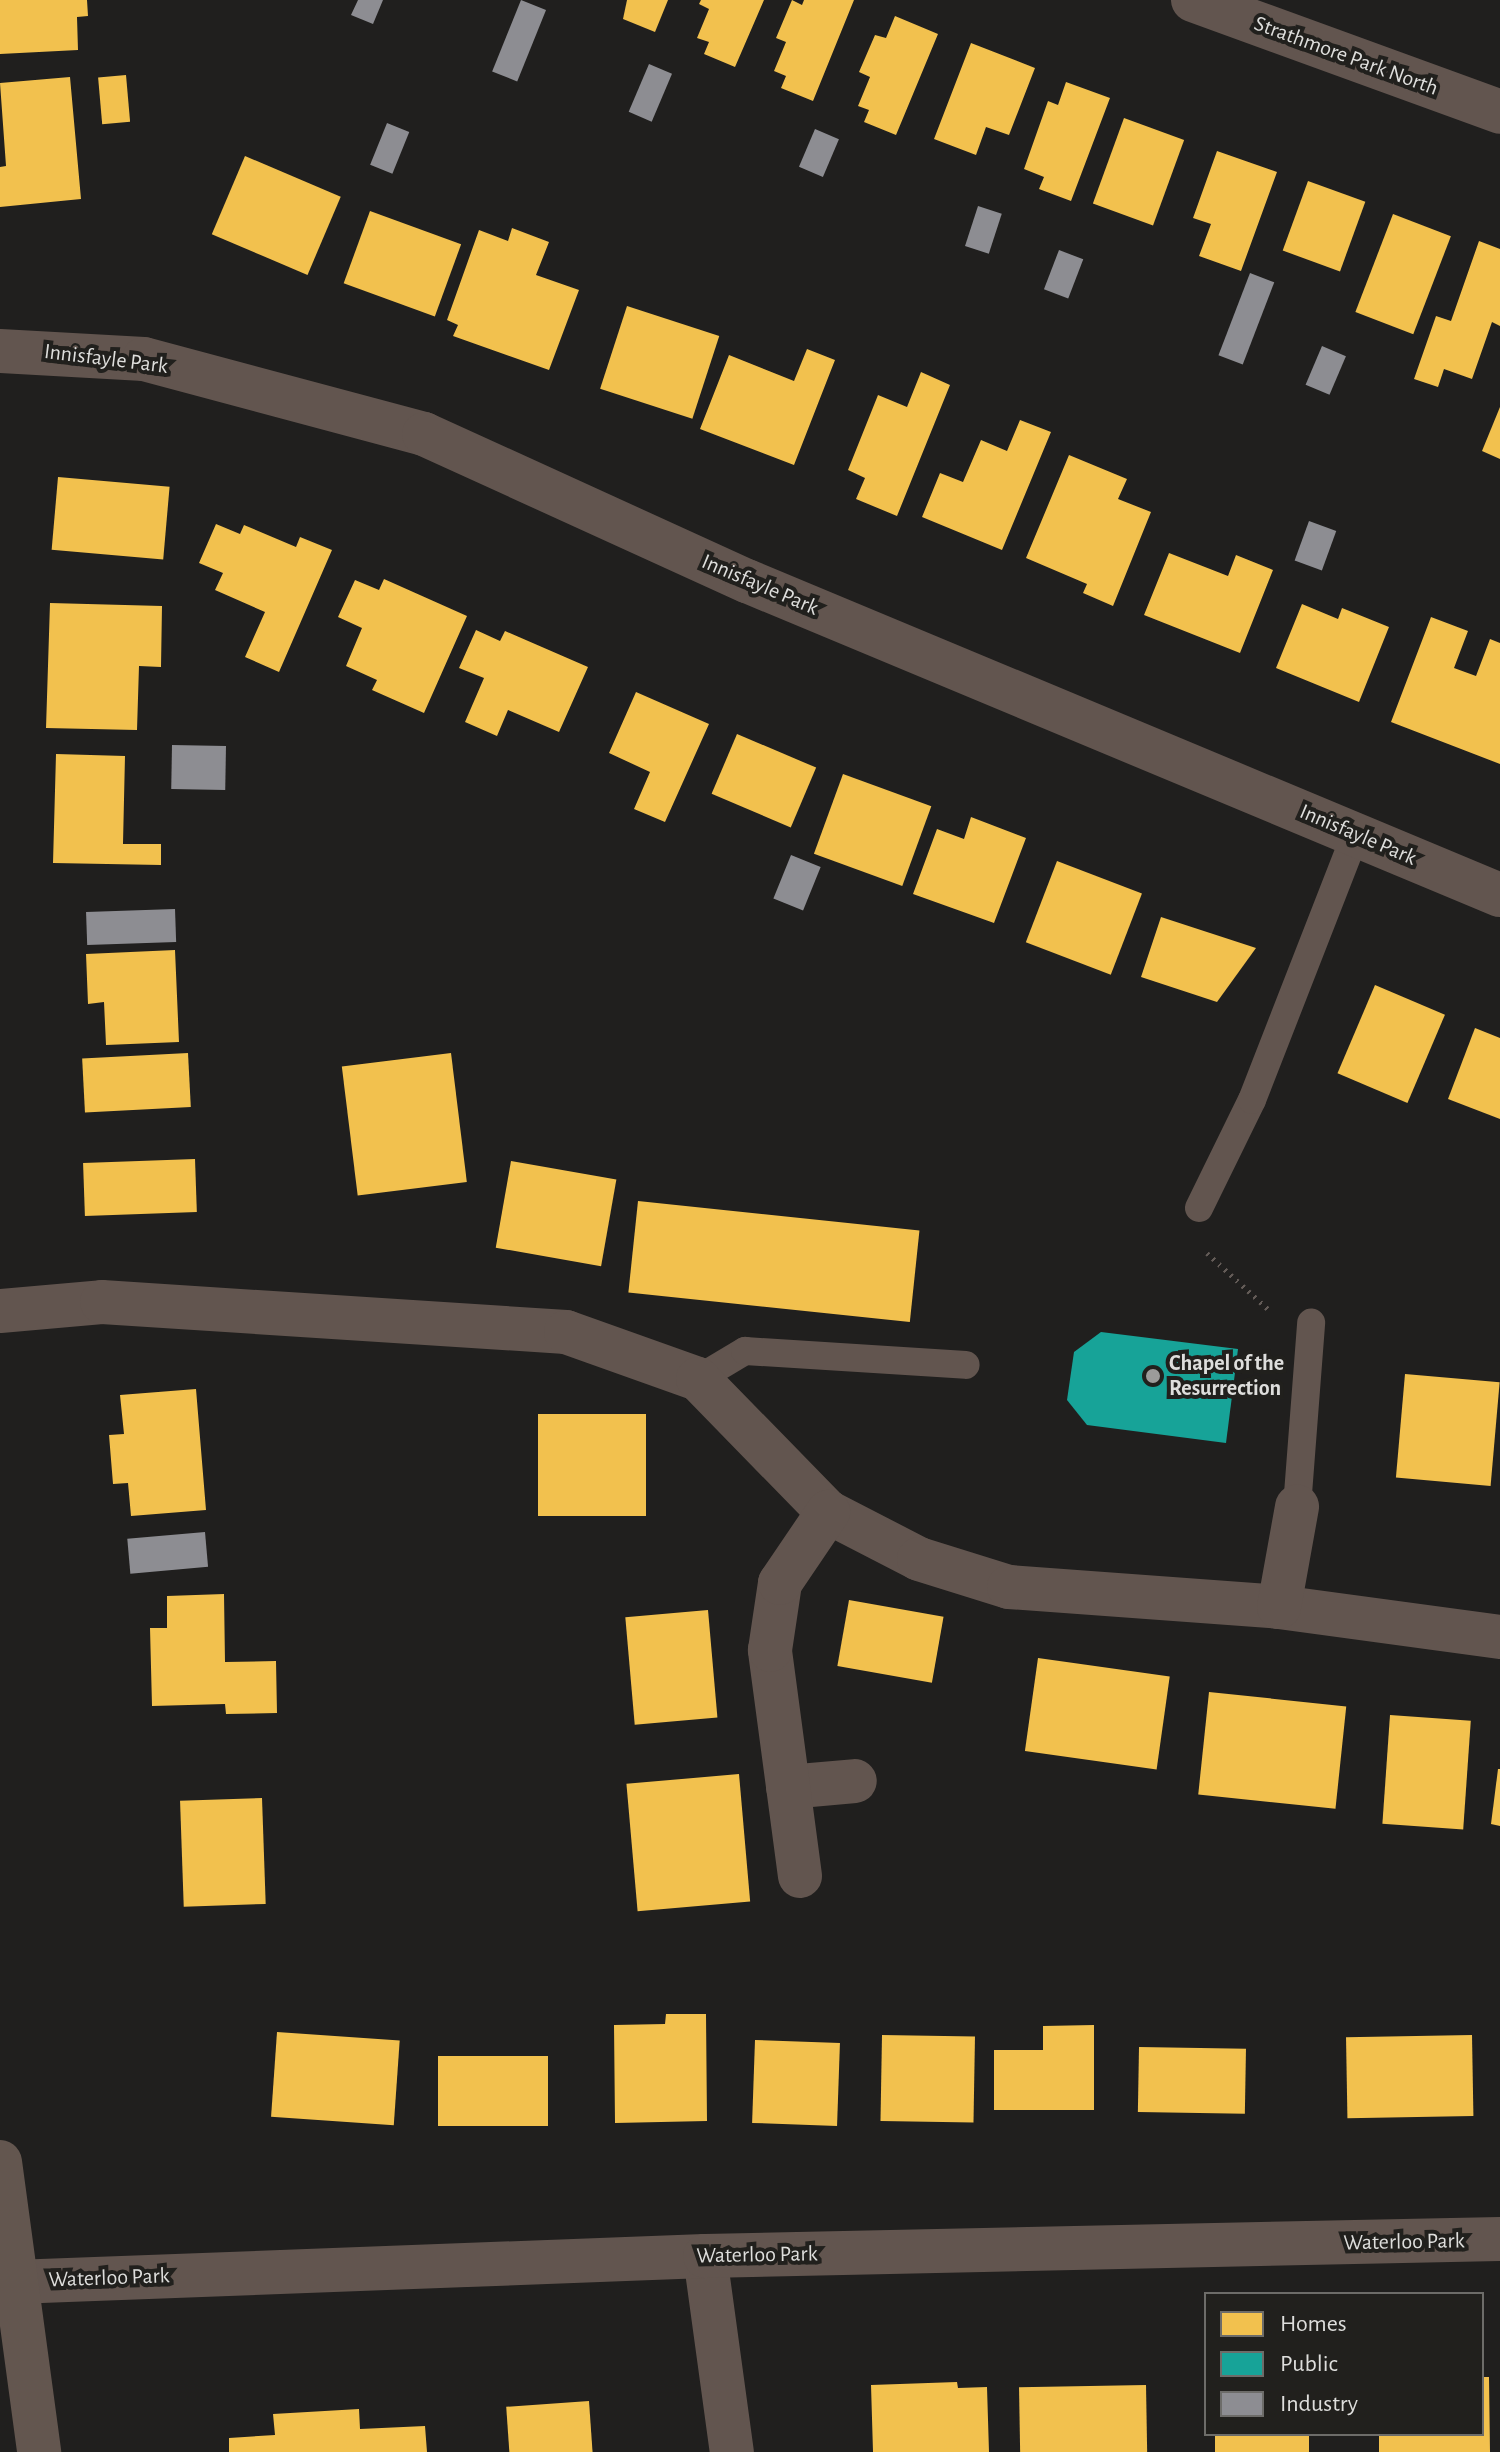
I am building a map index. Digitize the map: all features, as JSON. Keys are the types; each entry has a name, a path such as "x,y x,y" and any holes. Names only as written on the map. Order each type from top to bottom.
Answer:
{"main road":[{"path":"0,2162 39,2452"}],"street":[{"name":"Strathmore Park North","path":"1193,0 1500,112"},
{"name":"Innisfayle Park","path":"0,351 144,359 424,434 747,581 1500,895"},
{"path":"0,1311 102,1302 566,1332 698,1379 828,1512 919,1559 1009,1587 1279,1607 1500,1637"},
{"path":"1279,1607 1297,1507"},
{"path":"800,1876 770,1650 780,1583 828,1512"},
{"path":"788,1787 855,1781"},
{"name":"Waterloo Park","path":"14,2282 705,2256 1500,2239"},
{"path":"705,2256 732,2452"}],"lane":[{"path":"1199,1208 1252,1100 1356,833"},
{"path":"1297,1507 1311,1323"},
{"path":"698,1379 745,1351 966,1365"}],"path":[{"path":"1199,1208 1197,1243 1266,1310 1311,1323"}],"building: Homes":[{"path":"0,0 87,0 88,16 77,17 78,50 0,54"},
{"path":"627,0 668,0 655,32 623,19"},
{"path":"701,0 764,0 735,67 704,54 709,42 697,38 709,9 699,4"},
{"path":"792,0 802,5 804,0 854,0 813,101 781,88 786,76 774,71 786,42 776,38"},
{"path":"895,16 938,34 896,135 864,122 869,110 858,106 870,77 859,72 875,35 886,38"},
{"path":"971,43 1035,68 1009,135 986,127 976,155 934,139"},
{"path":"126,75 130,122 102,124 98,77"},
{"path":"70,77 81,199 0,207 0,167 6,166 0,83"},
{"path":"1066,82 1110,98 1071,201 1039,189 1044,177 1024,169 1048,101 1058,105"},
{"path":"1124,118 1184,140 1153,225 1093,204"},
{"path":"1217,151 1277,172 1241,271 1199,256 1211,224 1193,218"},
{"path":"245,156 341,197 308,275 212,234"},
{"path":"1308,181 1365,202 1340,271 1283,251"},
{"path":"370,211 461,244 435,317 344,283"},
{"path":"1393,214 1451,236 1413,334 1355,312"},
{"path":"512,228 549,242 536,275 579,290 549,370 453,336 458,325 447,320 479,230 508,241"},
{"path":"1479,241 1500,249 1500,326 1492,322 1472,379 1444,369 1438,387 1414,379 1436,316 1451,321"},
{"path":"627,306 719,336 692,419 600,389"},
{"path":"807,349 835,360 794,465 700,429 729,355 794,381"},
{"path":"921,372 950,385 897,516 856,499 865,478 848,470 878,395 907,407"},
{"path":"1500,407 1500,459 1482,451"},
{"path":"1020,420 1051,432 1002,550 922,517 940,473 963,482 981,440 1007,451"},
{"path":"1069,455 1127,479 1118,499 1151,512 1113,606 1083,593 1087,584 1026,558"},
{"path":"58,477 170,487 163,559 52,550"},
{"path":"216,524 240,534 244,525 296,547 300,537 332,550 279,672 245,657 265,612 215,590 223,573 199,563"},
{"path":"1169,553 1228,576 1236,555 1273,570 1240,653 1144,615"},
{"path":"384,579 467,616 424,713 372,690 377,680 346,666 362,628 338,617 355,580 379,590"},
{"path":"50,603 162,606 161,667 139,666 137,730 46,728"},
{"path":"1302,604 1338,619 1342,608 1389,627 1359,702 1276,668"},
{"path":"1431,617 1468,631 1454,668 1476,676 1490,639 1500,643 1500,764 1391,722"},
{"path":"476,630 500,641 505,631 588,667 559,732 508,710 497,736 465,722 484,678 459,668"},
{"path":"636,692 709,724 665,822 634,809 650,772 609,753"},
{"path":"737,734 816,768 791,827 712,794"},
{"path":"56,754 125,756 123,844 161,844 161,865 53,863"},
{"path":"843,774 931,806 902,886 814,854"},
{"path":"971,817 1026,838 994,923 913,894 937,829 964,839"},
{"path":"1057,861 1142,894 1111,975 1026,942"},
{"path":"1161,917 1256,948 1217,1002 1141,977"},
{"path":"175,950 179,1042 106,1045 104,1002 88,1004 86,954"},
{"path":"1375,985 1445,1015 1407,1103 1337,1073"},
{"path":"1475,1028 1500,1038 1500,1119 1448,1099"},
{"path":"188,1053 191,1107 85,1112 82,1059"},
{"path":"451,1053 467,1182 358,1195 342,1066"},
{"path":"195,1159 197,1212 85,1216 83,1163"},
{"path":"511,1161 616,1180 601,1266 496,1248"},
{"path":"638,1201 919,1231 910,1322 628,1292"},
{"path":"1405,1374 1500,1382 1491,1486 1396,1478"},
{"path":"196,1389 206,1510 131,1516 128,1483 113,1484 109,1435 124,1434 120,1395"},
{"path":"538,1414 646,1414 646,1516 538,1516"},
{"path":"224,1594 225,1662 276,1661 277,1713 226,1714 225,1704 152,1706 150,1628 167,1628 167,1596"},
{"path":"849,1600 944,1617 932,1683 837,1666"},
{"path":"708,1610 717,1718 635,1725 625,1617"},
{"path":"1038,1658 1170,1677 1157,1770 1025,1751"},
{"path":"1209,1692 1346,1706 1335,1809 1198,1794"},
{"path":"1390,1715 1471,1721 1463,1829 1382,1824"},
{"path":"1500,1769 1500,1826 1491,1824"},
{"path":"739,1774 750,1902 638,1911 626,1784"},
{"path":"262,1798 266,1904 184,1907 180,1801"},
{"path":"666,2014 706,2014 707,2121 615,2123 614,2025 665,2024"},
{"path":"1094,2025 1094,2110 994,2110 994,2050 1043,2050 1043,2026"},
{"path":"277,2032 400,2041 394,2125 271,2117"},
{"path":"882,2035 975,2037 973,2123 880,2121"},
{"path":"1472,2035 1473,2116 1347,2118 1346,2037"},
{"path":"755,2040 840,2043 837,2126 752,2123"},
{"path":"1139,2047 1246,2049 1245,2114 1138,2112"},
{"path":"438,2056 548,2056 548,2126 438,2126"},
{"path":"1484,2377 1489,2377 1490,2452 1379,2452 1379,2436 1484,2436"},
{"path":"957,2382 958,2388 987,2387 989,2452 873,2452 871,2385"},
{"path":"1146,2385 1147,2452 1020,2452 1019,2387"},
{"path":"589,2401 593,2452 509,2452 506,2407"},
{"path":"359,2409 360,2429 425,2426 427,2452 229,2452 229,2438 275,2435 273,2414"},
{"path":"1215,2436 1309,2436 1309,2452 1215,2452"}],"building: Public":[{"name":"Chapel of the Resurrection","path":"1101,1332 1238,1349 1226,1443 1087,1425 1067,1400 1074,1352"}],"building: Industry":[{"path":"358,0 383,0 373,24 351,15"},
{"path":"521,0 546,10 517,82 492,71"},
{"path":"649,64 672,74 652,122 629,112"},
{"path":"387,123 409,132 392,174 370,165"},
{"path":"815,129 839,139 823,177 799,167"},
{"path":"978,206 1002,214 989,254 965,246"},
{"path":"1059,250 1083,259 1068,299 1044,289"},
{"path":"1250,273 1274,282 1243,364 1218,355"},
{"path":"1322,346 1346,356 1330,395 1306,385"},
{"path":"1309,521 1336,531 1322,570 1295,560"},
{"path":"172,745 226,746 225,790 171,789"},
{"path":"791,855 821,867 803,911 773,899"},
{"path":"175,909 176,942 87,945 86,912"},
{"path":"205,1532 208,1567 130,1574 127,1539"}],"place":[{"name":"Chapel of the Resurrection","path":"1153,1376"}]}
